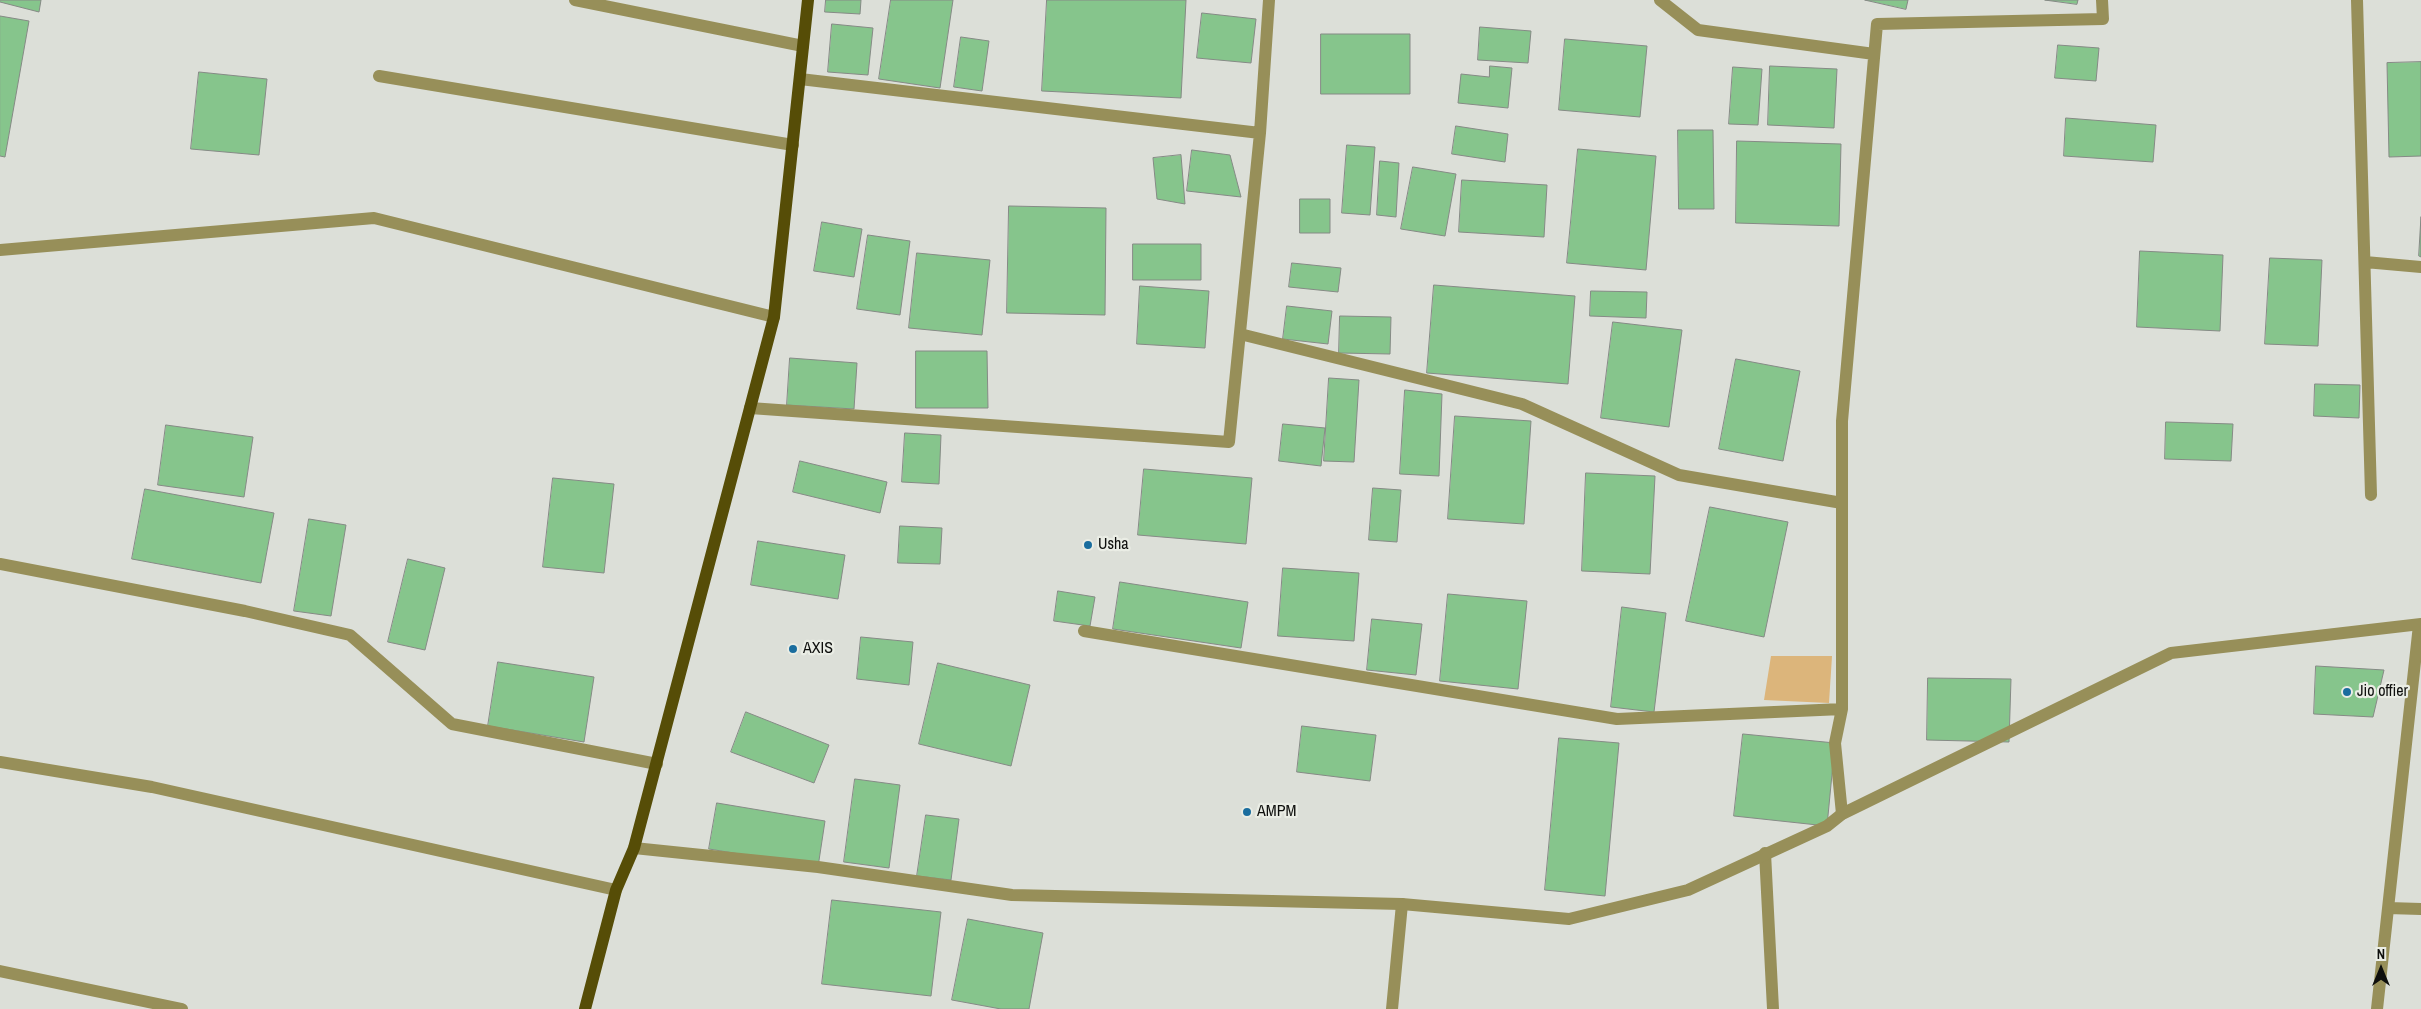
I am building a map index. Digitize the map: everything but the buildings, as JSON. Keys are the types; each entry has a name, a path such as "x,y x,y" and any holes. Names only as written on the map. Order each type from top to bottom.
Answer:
{"main road":[{"path":"585,1009 616,890 634,848 657,764 774,317 808,0"}],"street":[{"path":"575,0 803,46"},
{"path":"750,408 1229,442 1260,133 1269,0"},
{"path":"1660,0 1698,30 1874,54"},
{"path":"1842,814 1835,744 1842,709 1842,421 1877,24 2103,19 2102,0"},
{"path":"2357,0 2371,496"},
{"path":"379,76 793,145"},
{"path":"800,79 1260,133"},
{"path":"0,250 374,218 774,317"},
{"path":"2365,262 2421,267"},
{"path":"1240,334 1522,404 1679,475 1842,503"},
{"path":"0,564 245,611 350,635 452,724 657,764"},
{"path":"634,848 818,867 1012,895 1402,904 1569,919 1688,890 1827,826 1842,814 2171,653 2420,624 2377,1009"},
{"path":"1084,631 1617,719 1842,709"},
{"path":"0,762 152,787 616,890"},
{"path":"1765,853 1773,1009"},
{"path":"1392,1009 1402,904"},
{"path":"2388,908 2421,909"},
{"path":"0,971 182,1009"}],"shaded area":[{"path":"1771,656 1832,656 1829,703 1764,700"}],"place":[{"name":"Usha","path":"1088,545"},
{"name":"AXIS","path":"793,649"},
{"name":"Jio offier","path":"2347,692"},
{"name":"AMPM","path":"1247,812"}]}
